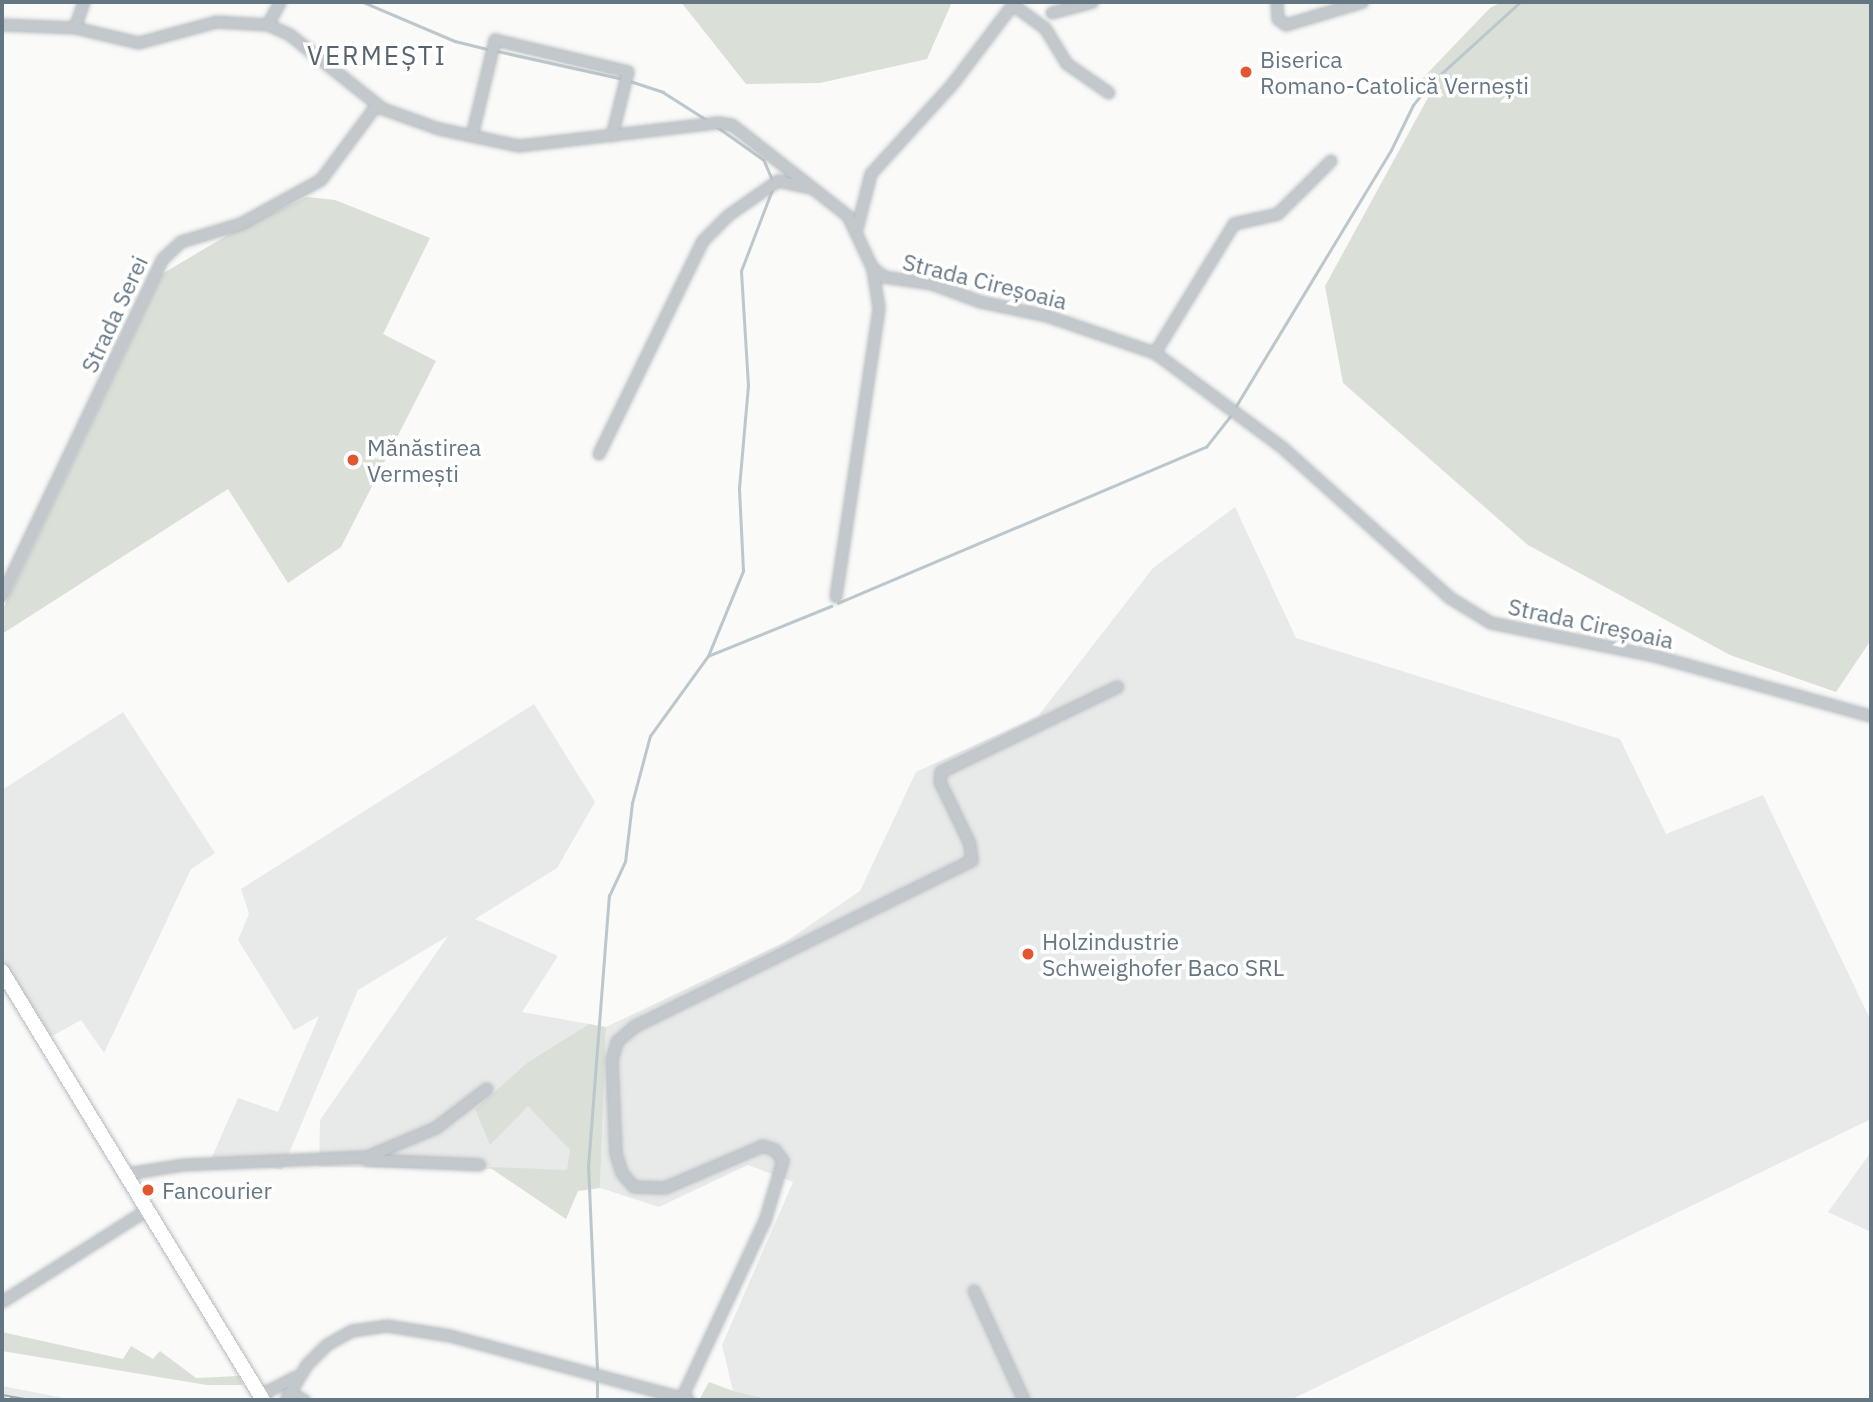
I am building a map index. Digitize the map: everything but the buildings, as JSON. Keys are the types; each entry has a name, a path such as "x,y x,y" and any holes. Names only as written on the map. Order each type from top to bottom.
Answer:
{"main road":[{"path":"2,971 262,1397"}],"street":[{"path":"75,28 85,2"},
{"path":"268,25 280,2"},
{"path":"1052,13 1093,2"},
{"path":"1276,2 1279,19 1286,25 1363,2"},
{"path":"857,229 871,174 952,85 1014,3 1045,27 1068,64 1109,93"},
{"name":"Strada Cireșoaia","path":"2,25 75,28 139,43 217,22 268,25 290,35 377,105 420,123 519,146 719,122 733,125 820,190 857,229 872,267 884,277 932,284 981,302 1047,316 1155,353 1283,448 1450,597 1491,622 1654,656 1871,716"},
{"path":"472,136 495,40 588,65 598,62 628,72 612,136"},
{"name":"Strada Serei","path":"2,596 163,259 181,242 241,224 321,180 377,105"},
{"path":"1155,353 1234,223 1279,214 1331,161"},
{"path":"599,454 702,242 729,215 778,181 820,190"},
{"path":"835,597 879,308 872,267"},
{"path":"304,1400 288,1397 301,1373 316,1354 342,1336 387,1325 450,1336 684,1400 765,1221 783,1161 775,1150 763,1146 665,1188 634,1187 622,1172 616,1153 612,1060 617,1041 634,1027 972,862 970,844 940,782 941,772 1118,687"},
{"path":"353,1159 381,1153 421,1136 487,1089"},
{"path":"127,1174 196,1164 353,1159 480,1165"},
{"path":"2,1302 149,1209"},
{"path":"974,1291 1024,1400"},
{"path":"262,1397 301,1373"}],"shaded area":[{"path":"681,2 952,2 927,59 820,83 746,84"},
{"path":"1502,2 1871,2 1871,640 1836,692 1730,655 1528,545 1343,383 1325,286 1430,94 1418,83 1490,8"},
{"path":"307,197 335,200 430,238 383,334 436,361 341,547 288,583 228,489 2,634 2,611 162,274 231,233"},
{"path":"1235,507 1296,638 1620,739 1666,834 1763,795 1871,1021 1871,1119 1290,1400 773,1400 733,1391 722,1345 793,1182 748,1165 659,1207 600,1188 606,1027 785,942 860,891 916,772 1038,716 1153,568"},
{"path":"534,704 595,802 557,868 475,919 558,956 522,1012 589,1024 528,1062 475,1109 490,1144 528,1105 570,1150 568,1170 319,1167 320,1120 448,936 358,990 282,1170 212,1157 238,1098 278,1112 319,1016 294,1030 238,940 249,914 241,889"},
{"path":"123,712 215,853 191,869 104,1053 81,1020 52,1036 2,967 2,790"},
{"path":"589,1024 606,1027 600,1188 578,1191 566,1219 489,1167 567,1170 570,1150 528,1106 490,1145 475,1109 528,1062"},
{"path":"1871,1152 1871,1232 1828,1212"},
{"path":"2,1332 123,1359 131,1346 153,1359 160,1351 196,1378 239,1376 243,1385 207,1385 2,1351"},
{"path":"709,1382 733,1391 773,1400 699,1400"},
{"path":"2,1386 74,1400 2,1400"}],"waterway":[{"path":"363,2 455,41 490,50"},
{"path":"1236,406 1391,150 1413,105 1430,84 1520,2"},
{"path":"497,51 623,79"},
{"path":"630,81 663,92 707,120"},
{"path":"716,126 764,160 772,179"},
{"path":"597,1370 588,1167 609,896 625,862 632,803 650,736 708,656 743,571 739,488 748,386 741,271 772,190"},
{"path":"838,603 1206,447 1232,414"},
{"path":"708,656 831,606"},
{"path":"597,1381 597,1400"}],"railway":[{"path":"2,1396 25,1400"}],"place":[{"name":"Biserica Romano-Catolică Vernești","path":"1246,72"},
{"name":"Mănăstirea Vermești","path":"353,460"},
{"name":"Holzindustrie Schweighofer Baco SRL","path":"1028,954"},
{"name":"Fancourier","path":"148,1190"}],"district":[{"name":"VERMEȘTI","path":"377,56"}]}
